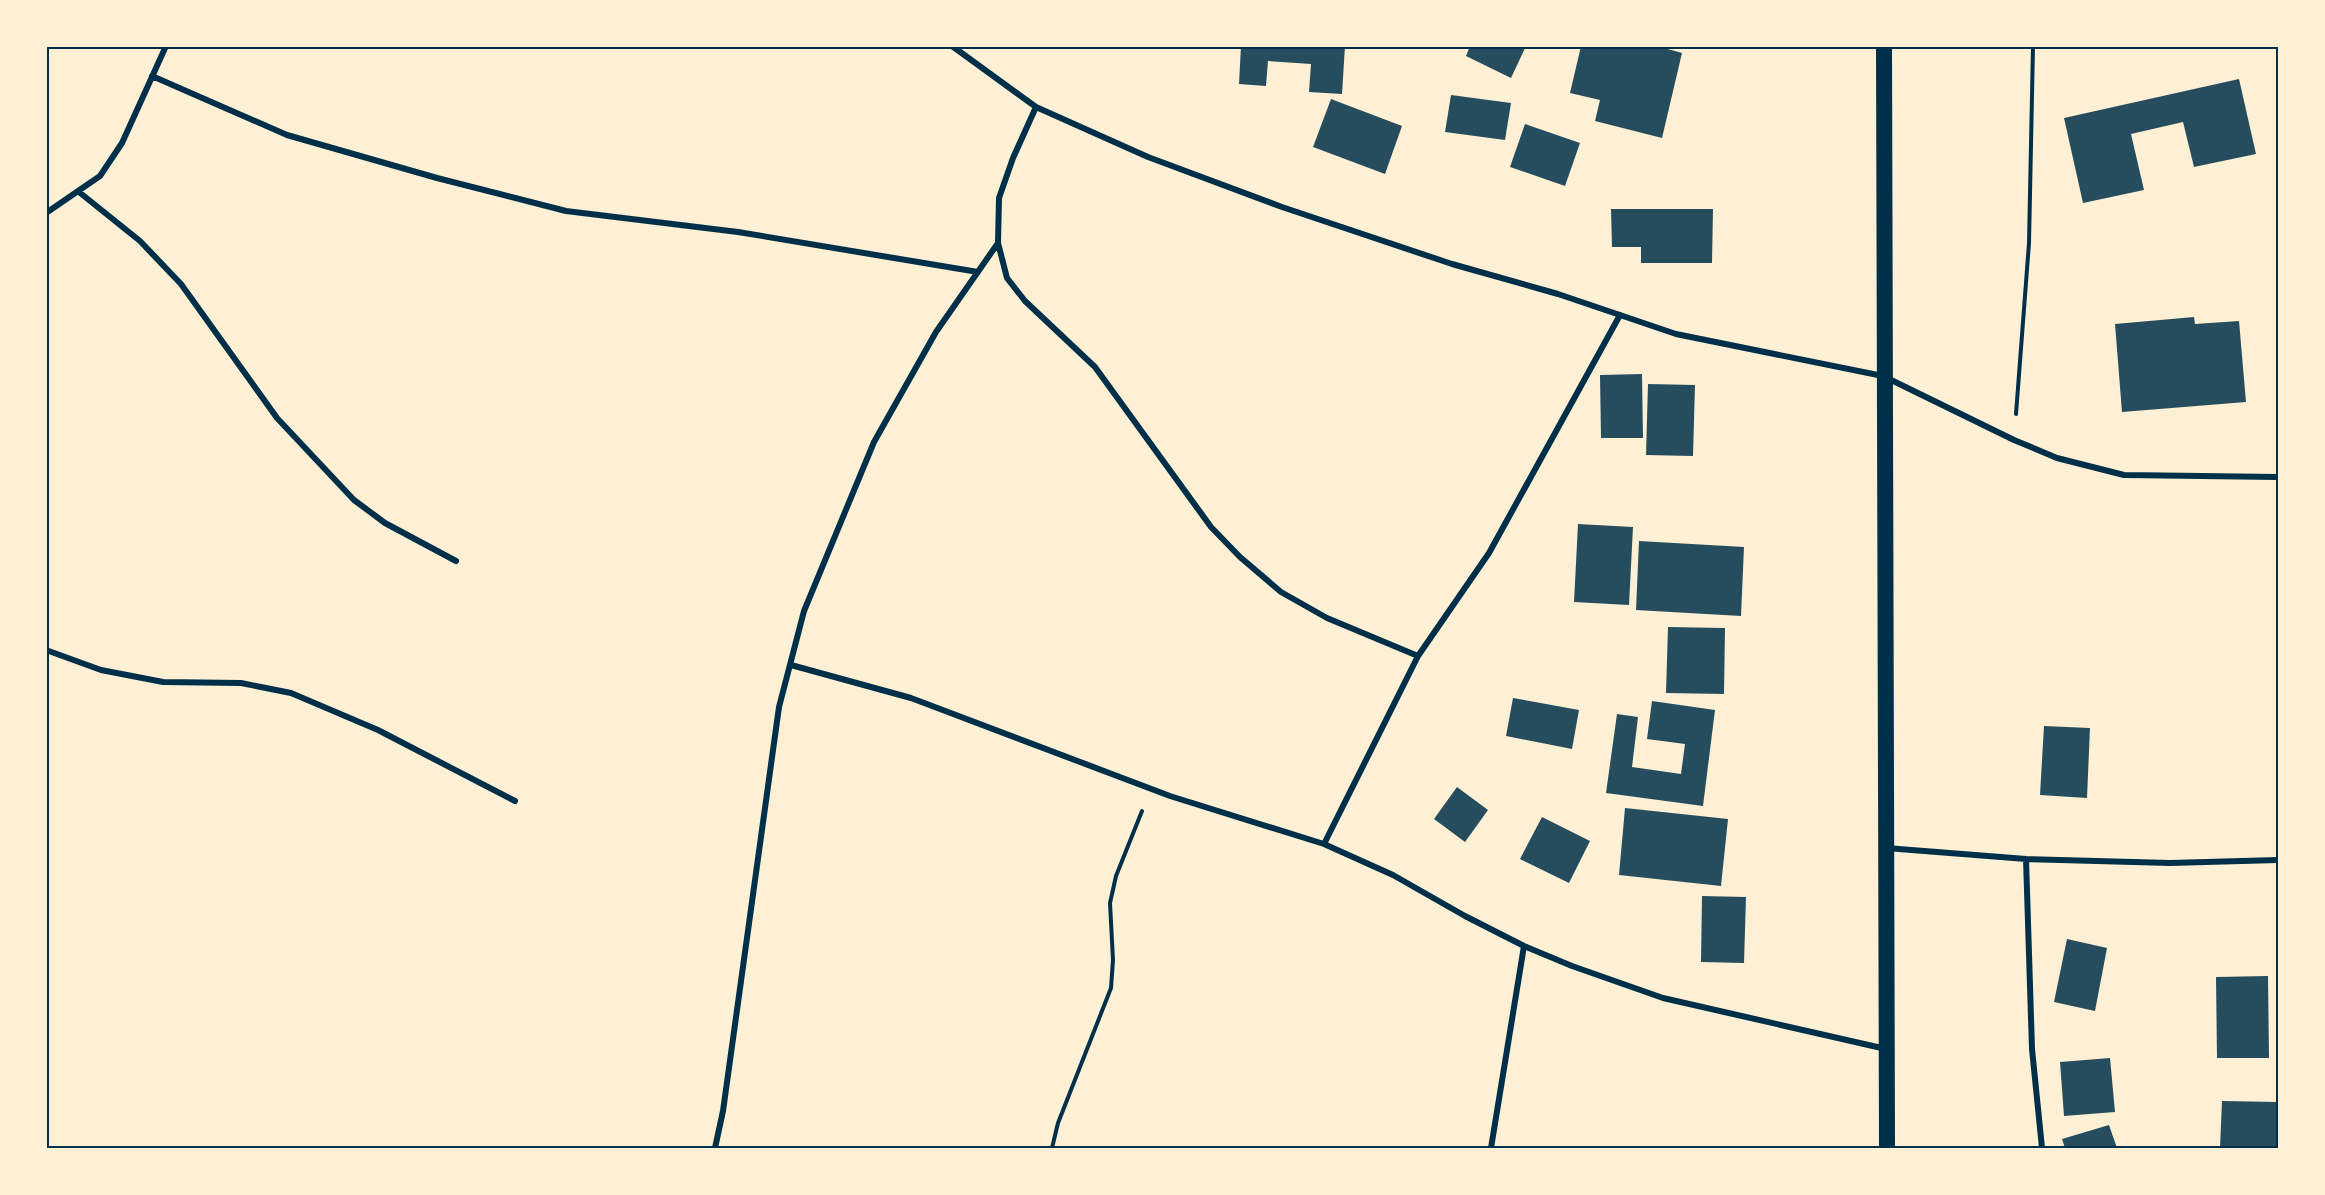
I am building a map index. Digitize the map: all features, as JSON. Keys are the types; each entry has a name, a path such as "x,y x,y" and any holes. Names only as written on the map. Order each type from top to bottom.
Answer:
{"highway":[{"path":"1884,46 1887,1149"}],"street":[{"path":"46,213 100,176 122,143 166,46"},
{"path":"952,46 1036,106 1148,157 1282,207 1452,264 1676,334 1884,376 2014,440 2057,458 2124,475 2278,477"},
{"path":"152,76 287,135 437,178 566,211 738,232 978,272"},
{"path":"1036,106 999,198 998,243 1007,278 1025,301 1095,367 1211,527 1240,557 1281,592 1327,618 1419,656"},
{"path":"79,192 140,241 181,284 278,418 354,500 385,523 456,561"},
{"path":"715,1149 723,1111 779,707 804,611 874,442 936,332 998,243"},
{"path":"1324,844 1419,656 1489,553 1620,315"},
{"path":"46,650 101,670 163,682 241,683 291,693 378,730 515,801"},
{"path":"791,664 911,698 1152,788 1324,844 1393,875 1465,916 1572,966 1663,998 1886,1050"},
{"path":"1886,848 2026,859 2170,863 2278,860"},
{"path":"2026,859 2032,1049 2042,1149"},
{"path":"1491,1149 1524,945"}],"path":[{"path":"2014,440 2029,243 2033,46"},
{"path":"1052,1149 1058,1123 1111,988 1113,960 1110,903 1116,876 1152,788"}],"building":[{"path":"1241,46 1345,46 1342,94 1309,92 1311,64 1268,61 1266,86 1239,84"},
{"path":"1470,46 1526,46 1511,78 1466,56"},
{"path":"1581,46 1657,46 1682,53 1662,138 1595,121 1600,100 1570,93"},
{"path":"2239,79 2256,154 2194,167 2183,122 2131,134 2144,190 2083,203 2064,118"},
{"path":"1451,95 1511,103 1505,140 1445,132"},
{"path":"1331,99 1402,126 1385,174 1313,147"},
{"path":"1525,124 1580,143 1565,186 1510,167"},
{"path":"1611,209 1713,209 1712,263 1641,263 1641,247 1612,247"},
{"path":"2194,317 2195,324 2239,321 2246,402 2122,412 2115,324"},
{"path":"1642,374 1643,438 1601,438 1600,375"},
{"path":"1648,384 1695,385 1693,456 1646,455"},
{"path":"1578,524 1633,527 1629,605 1574,602"},
{"path":"1639,541 1744,547 1741,616 1636,610"},
{"path":"1668,627 1725,628 1724,694 1666,693"},
{"path":"1513,698 1579,710 1572,749 1506,736"},
{"path":"1652,701 1715,710 1703,806 1606,793 1617,714 1638,717 1632,767 1681,774 1685,744 1647,739"},
{"path":"2044,726 2090,728 2087,798 2040,795"},
{"path":"1457,787 1488,810 1465,842 1434,819"},
{"path":"1625,808 1728,819 1721,886 1619,875"},
{"path":"1542,817 1590,841 1569,883 1520,859"},
{"path":"1702,896 1746,897 1744,963 1701,962"},
{"path":"2067,939 2107,948 2095,1011 2054,1002"},
{"path":"2268,976 2269,1058 2217,1058 2216,977"},
{"path":"2110,1058 2115,1112 2064,1116 2060,1062"},
{"path":"2222,1101 2278,1102 2278,1148 2220,1148"},
{"path":"2109,1125 2117,1148 2065,1148 2062,1139"}]}
